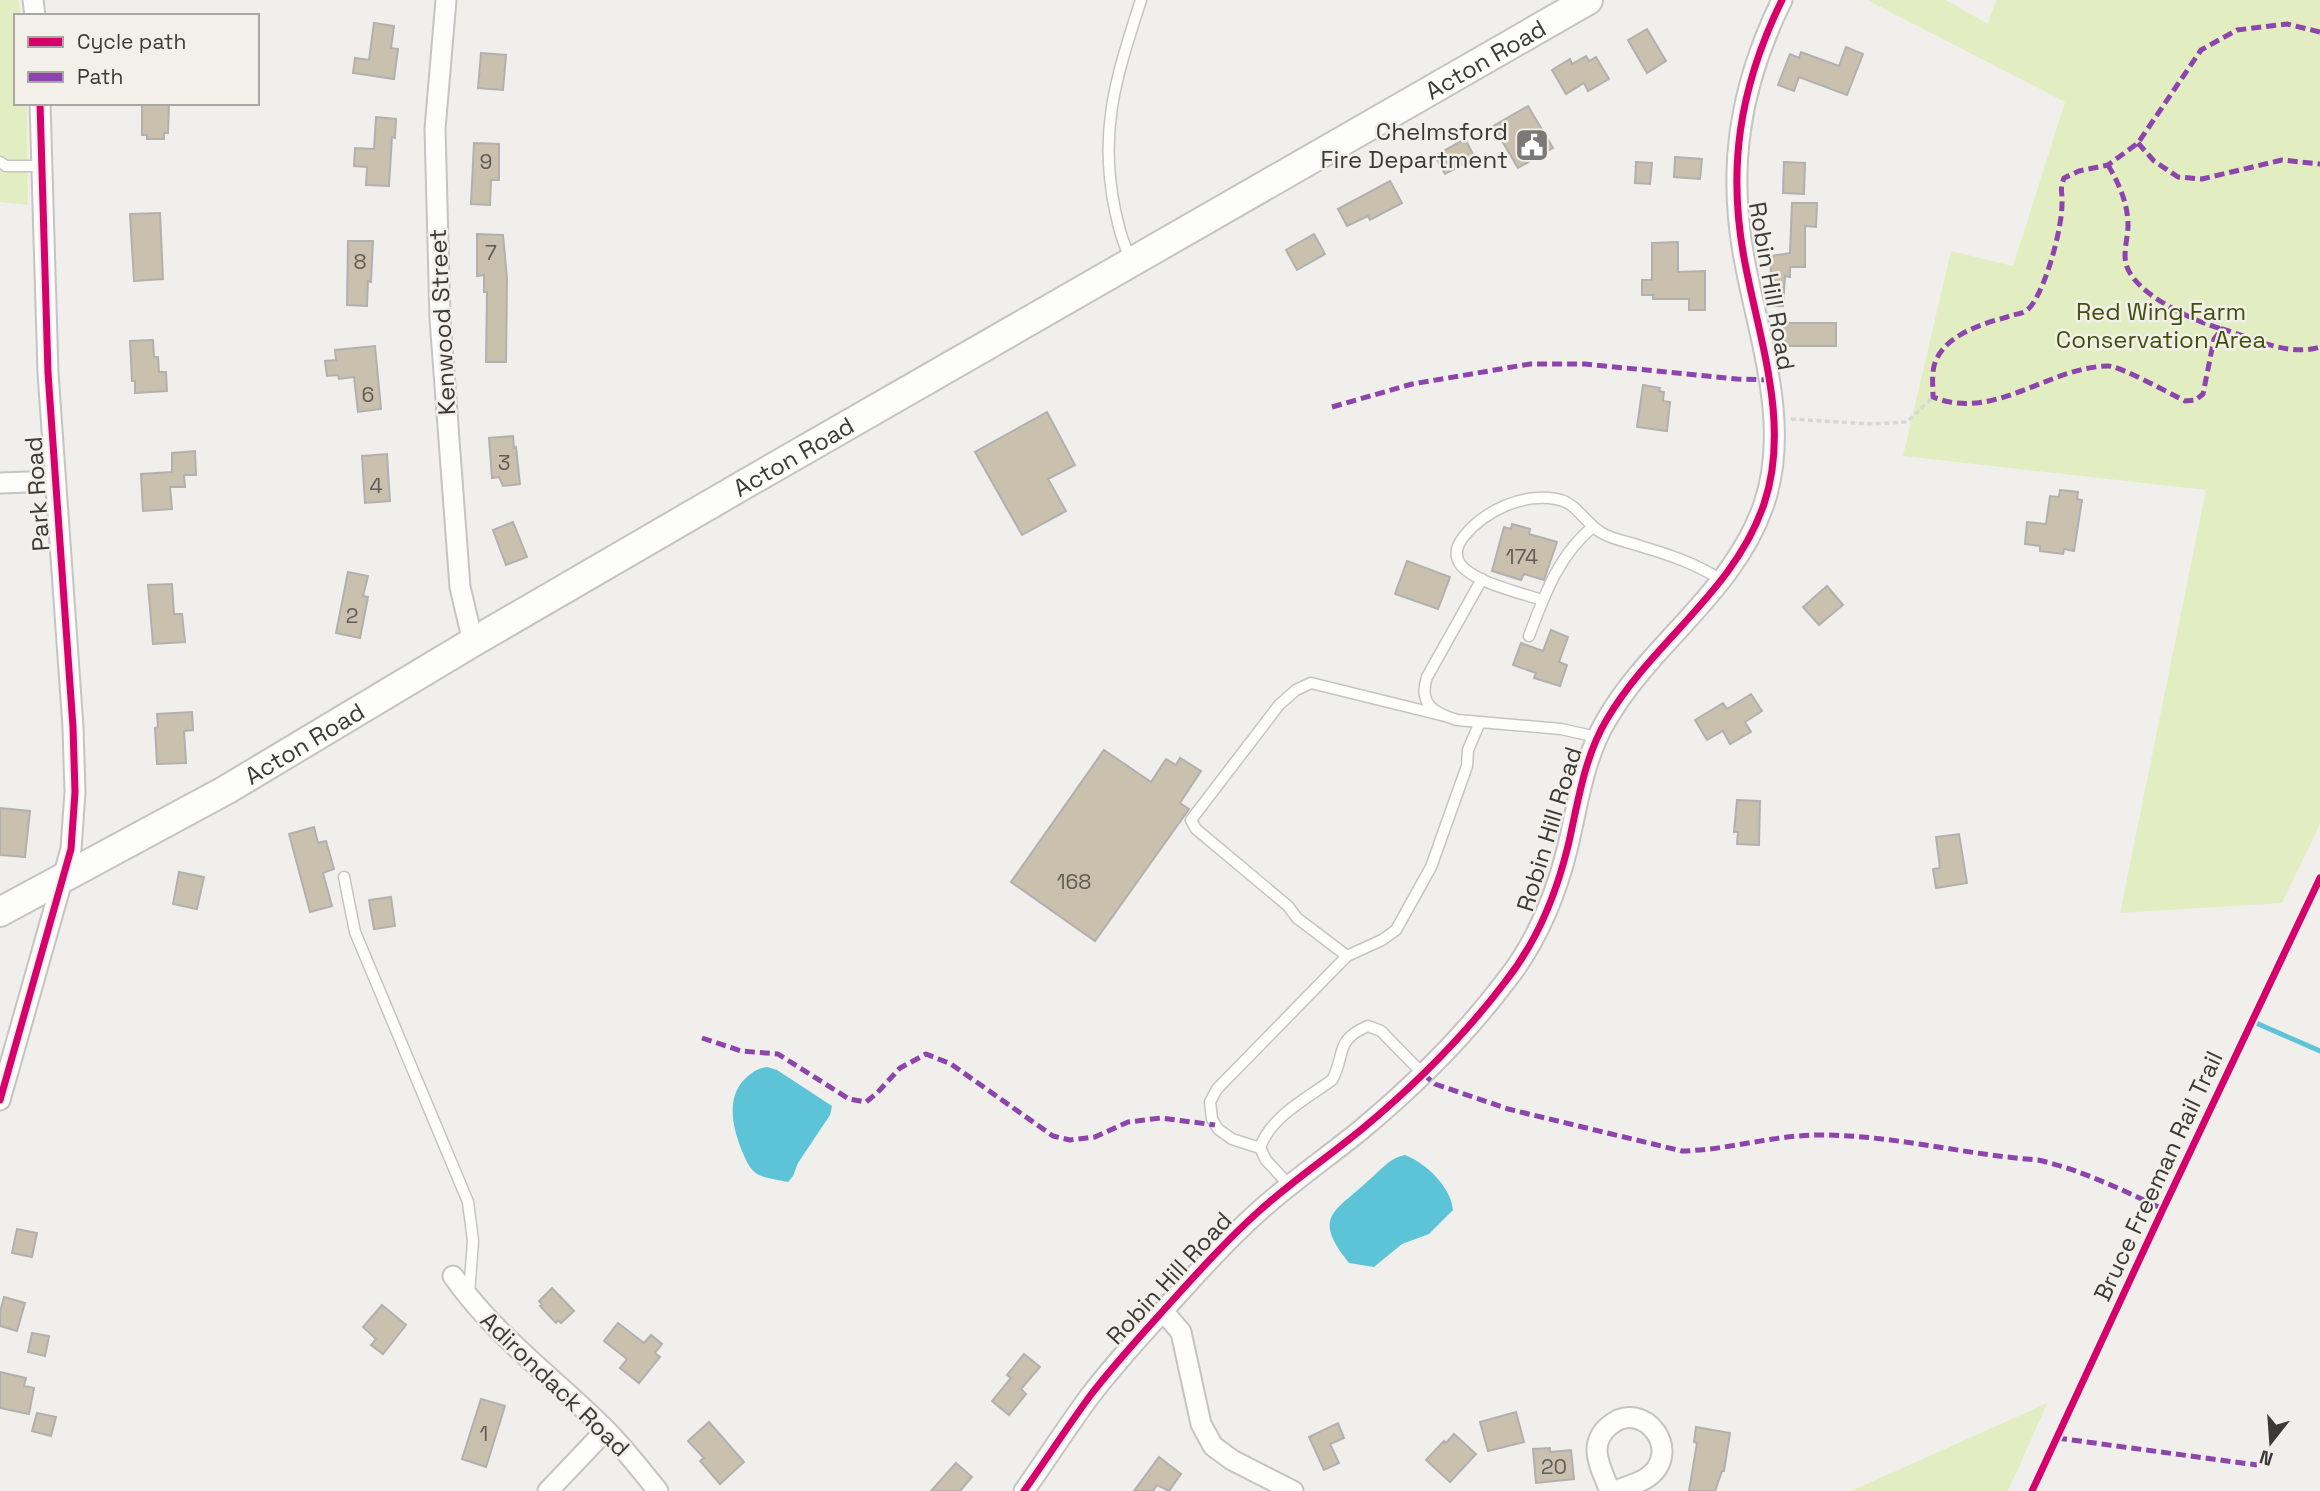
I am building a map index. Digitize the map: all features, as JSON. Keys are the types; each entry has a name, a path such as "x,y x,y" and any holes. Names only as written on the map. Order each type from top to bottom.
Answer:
{"main road":[{"name":"Acton Road","path":"0,912 226,790 472,642 1588,0"}],"street":[{"name":"Kenwood Street","path":"446,0 435,129 440,319 460,587 472,642"},
{"name":"Robin Hill Road","path":"1028,1489 1091,1395 1163,1311 1234,1235 1361,1130 1423,1074 1506,982 1532,943 1553,899 1585,771 1597,737 1639,673 1687,622 1721,580 1739,554 1763,507 1773,466 1774,418 1765,353 1740,236 1736,149 1746,94 1764,39 1782,0"},
{"name":"Park Road","path":"0,1100 71,849 75,762 45,321 40,105"},
{"path":"0,483 55,481"},
{"name":"Adirondack Road","path":"453,1276 469,1298 527,1359 606,1430 658,1491"},
{"path":"1163,1311 1181,1332 1202,1424 1213,1446 1231,1460 1293,1491"},
{"path":"548,1491 606,1430"}],"lane":[{"path":"1132,261 1121,234 1113,200 1108,162 1108,123 1116,79 1142,0"},
{"path":"0,162 6,166 41,166"},
{"path":"1542,600 1482,579 1458,562 1456,553 1464,536 1489,513 1541,497 1557,499 1578,510 1593,527 1612,537 1687,562 1721,580"},
{"path":"1529,636 1542,600 1573,545 1593,527"},
{"path":"1445,716 1428,704 1424,687 1431,667 1482,579"},
{"path":"1347,956 1297,918 1288,905 1196,829 1191,820 1279,705 1296,690 1311,683 1445,716 1561,729 1597,737"},
{"path":"1260,1148 1232,1139 1218,1129 1212,1119 1210,1102 1217,1089 1239,1064 1347,956 1382,940 1396,930 1431,867 1467,766 1468,750 1480,722"},
{"path":"344,877 355,932 468,1202 473,1241 469,1298"},
{"path":"1290,1186 1266,1160 1260,1148 1264,1135 1276,1121 1332,1080 1337,1072 1344,1041 1368,1026 1381,1031 1423,1074"}],"path":[{"path":"1774,418 1870,424 1907,422 1933,397"}],"green space":[{"path":"0,0 19,0 21,14 14,14 14,105 27,105 28,205 0,202"},
{"name":"Red Wing Farm Conservation Area","path":"1867,0 1946,0 1988,24 1996,0 2320,0 2320,824 2282,903 2120,913 2206,490 1903,456 1951,251 2013,266 2065,102"},
{"path":"2048,1402 2008,1491 1851,1491 2045,1404"}],"water":[{"path":"767,1067 777,1070 832,1106 830,1115 788,1182 768,1178 752,1169 742,1151 733,1121 733,1101 741,1084 755,1071"},
{"path":"1405,1155 1436,1177 1448,1193 1453,1210 1429,1234 1402,1244 1374,1267 1349,1263 1331,1235 1332,1216 1386,1165"}],"building":[{"path":"374,23 394,26 391,48 398,49 394,79 353,73 355,58 369,60"},
{"path":"1647,29 1666,61 1647,73 1628,40"},
{"path":"1846,47 1863,54 1847,95 1799,77 1794,91 1778,85 1790,54 1799,58 1801,52 1839,66"},
{"path":"481,53 506,55 503,90 478,88"},
{"path":"1586,56 1589,61 1596,57 1609,79 1588,91 1584,83 1566,94 1552,70 1570,59 1572,64"},
{"path":"142,105 169,105 168,133 164,133 164,139 147,139 147,135 142,135"},
{"path":"1528,106 1553,148 1518,168 1493,126"},
{"path":"376,117 396,119 395,138 392,137 389,186 366,185 367,167 354,166 355,148 374,149"},
{"path":"1465,139 1475,158 1445,174 1435,156"},
{"path":"474,143 499,144 499,180 491,180 490,205 471,204"},
{"path":"1675,157 1702,159 1700,179 1674,177"},
{"path":"1636,162 1652,163 1650,184 1635,183"},
{"path":"1784,162 1805,163 1804,194 1783,193"},
{"path":"1390,181 1402,203 1370,220 1368,216 1347,226 1338,209"},
{"path":"1792,203 1817,203 1816,227 1805,226 1805,267 1790,267 1790,277 1785,276 1783,306 1770,306 1771,256 1790,253"},
{"path":"160,213 163,279 134,281 130,214"},
{"path":"477,234 503,235 507,278 506,362 486,362 487,292 484,292 484,275 477,276"},
{"path":"1314,234 1325,254 1297,270 1286,250"},
{"path":"348,241 373,241 367,306 347,305"},
{"path":"1678,242 1678,272 1705,271 1705,310 1689,310 1689,299 1653,299 1653,295 1642,295 1642,280 1652,280 1652,243"},
{"path":"1783,323 1836,323 1836,346 1783,346"},
{"path":"153,340 154,357 158,357 159,372 166,372 167,391 135,393 130,341"},
{"path":"375,346 381,409 358,412 354,377 339,379 338,375 327,376 325,361 336,360 335,350"},
{"path":"1643,385 1660,388 1659,391 1664,392 1663,401 1670,402 1667,431 1637,427"},
{"path":"1047,412 1075,465 1048,479 1066,511 1022,535 975,452"},
{"path":"513,436 520,484 503,486 499,477 492,478 489,438"},
{"path":"195,451 196,475 184,475 185,487 170,487 172,509 143,511 141,474 172,472 172,453"},
{"path":"387,454 390,501 365,503 362,456"},
{"path":"2060,490 2078,492 2077,499 2082,500 2074,551 2064,549 2063,554 2040,551 2040,546 2025,544 2027,522 2046,524 2050,496 2059,497"},
{"path":"513,522 527,557 506,565 493,530"},
{"path":"1512,524 1530,529 1529,534 1557,542 1544,580 1524,574 1521,580 1492,571 1504,527 1511,529"},
{"path":"1407,561 1450,577 1438,609 1395,594"},
{"path":"348,572 368,576 363,596 368,597 360,638 336,633"},
{"path":"172,584 174,614 182,614 185,642 153,644 148,585"},
{"path":"1827,586 1843,605 1819,625 1803,607"},
{"path":"1551,630 1568,637 1559,662 1567,665 1560,686 1534,678 1536,673 1513,665 1521,643 1543,651"},
{"path":"1751,694 1762,711 1745,722 1751,732 1730,744 1723,731 1707,740 1695,720 1723,703 1727,709"},
{"path":"192,712 193,730 184,731 186,763 157,764 157,714"},
{"path":"1104,750 1151,782 1166,759 1176,765 1180,758 1201,771 1180,803 1189,809 1095,941 1011,882"},
{"path":"1737,800 1760,801 1759,845 1737,844 1738,832 1734,832"},
{"path":"0,808 30,811 25,857 0,855"},
{"path":"314,827 318,843 326,841 334,869 323,873 332,906 310,912 289,834"},
{"path":"1959,834 1967,883 1936,888 1933,869 1940,868 1936,837"},
{"path":"179,872 204,877 197,909 173,904"},
{"path":"391,897 395,926 374,929 369,900"},
{"path":"17,1229 37,1233 32,1257 12,1253"},
{"path":"552,1288 574,1311 561,1323 558,1320 556,1323 540,1306 542,1305 539,1301"},
{"path":"4,1297 25,1303 17,1331 0,1326"},
{"path":"382,1305 406,1325 383,1354 371,1345 376,1339 363,1327"},
{"path":"618,1323 644,1343 651,1335 662,1344 655,1353 660,1357 639,1383 620,1368 627,1359 604,1341"},
{"path":"32,1333 49,1336 45,1356 28,1352"},
{"path":"1024,1354 1040,1367 1021,1389 1026,1394 1009,1415 992,1401 1011,1378 1007,1375"},
{"path":"0,1372 26,1378 24,1386 34,1388 29,1414 0,1408"},
{"path":"481,1399 505,1406 486,1467 462,1459"},
{"path":"1516,1412 1524,1442 1488,1451 1480,1422"},
{"path":"37,1413 56,1417 51,1436 32,1431"},
{"path":"709,1422 744,1462 720,1484 700,1461 704,1458 688,1441"},
{"path":"1338,1423 1344,1438 1330,1444 1339,1463 1324,1470 1309,1437"},
{"path":"1696,1427 1730,1433 1724,1471 1715,1491 1689,1491 1697,1443 1694,1442"},
{"path":"1454,1434 1476,1454 1450,1482 1426,1460"},
{"path":"1550,1448 1550,1452 1571,1450 1574,1479 1536,1483 1533,1449"},
{"path":"1159,1457 1181,1474 1169,1491 1157,1485 1153,1491 1134,1491"},
{"path":"956,1463 972,1477 960,1491 931,1491"}],"waterway":[{"path":"2256,1023 2320,1051"}],"marked path":[{"path":"2320,32 2287,24 2237,30 2201,50 2138,143 2108,165 2079,171 2064,178 2056,242 2037,297 2026,311 1967,331 1949,343 1934,364 1933,397 1956,403 1978,403 2064,375 2108,366 2134,375 2185,401 2196,400 2203,394 2214,339 2222,329 2283,348 2295,350 2320,347"},
{"path":"2138,143 2154,161 2178,177 2202,179 2282,160 2320,164"},
{"path":"2108,165 2125,202 2128,226 2125,259 2131,275 2140,286 2166,305 2222,329"},
{"path":"1332,407 1412,384 1530,364 1585,364 1769,380"},
{"path":"702,1038 741,1051 778,1054 849,1099 866,1102 900,1068 926,1054 951,1064 1053,1136 1070,1140 1095,1137 1128,1122 1161,1118 1215,1125"},
{"path":"1423,1074 1435,1084 1508,1109 1682,1151 1807,1135 1879,1139 2038,1160 2086,1175 2163,1209"},
{"path":"2057,1438 2257,1465"}],"cycle path":[{"path":"1024,1491 1100,1384 1213,1256 1271,1201 1401,1095 1456,1041 1505,982 1527,951 1551,900 1568,846 1587,765 1607,719 1646,665 1713,590 1750,535 1764,504 1771,475 1774,416 1740,232 1737,164 1740,131 1755,65 1782,0"},
{"path":"0,1100 71,849 75,792 73,727 48,373 40,105"},
{"name":"Bruce Freeman Rail Trail","path":"2032,1491 2320,878"}],"place":[{"name":"Chelmsford Fire Department","path":"1532,145"}]}
